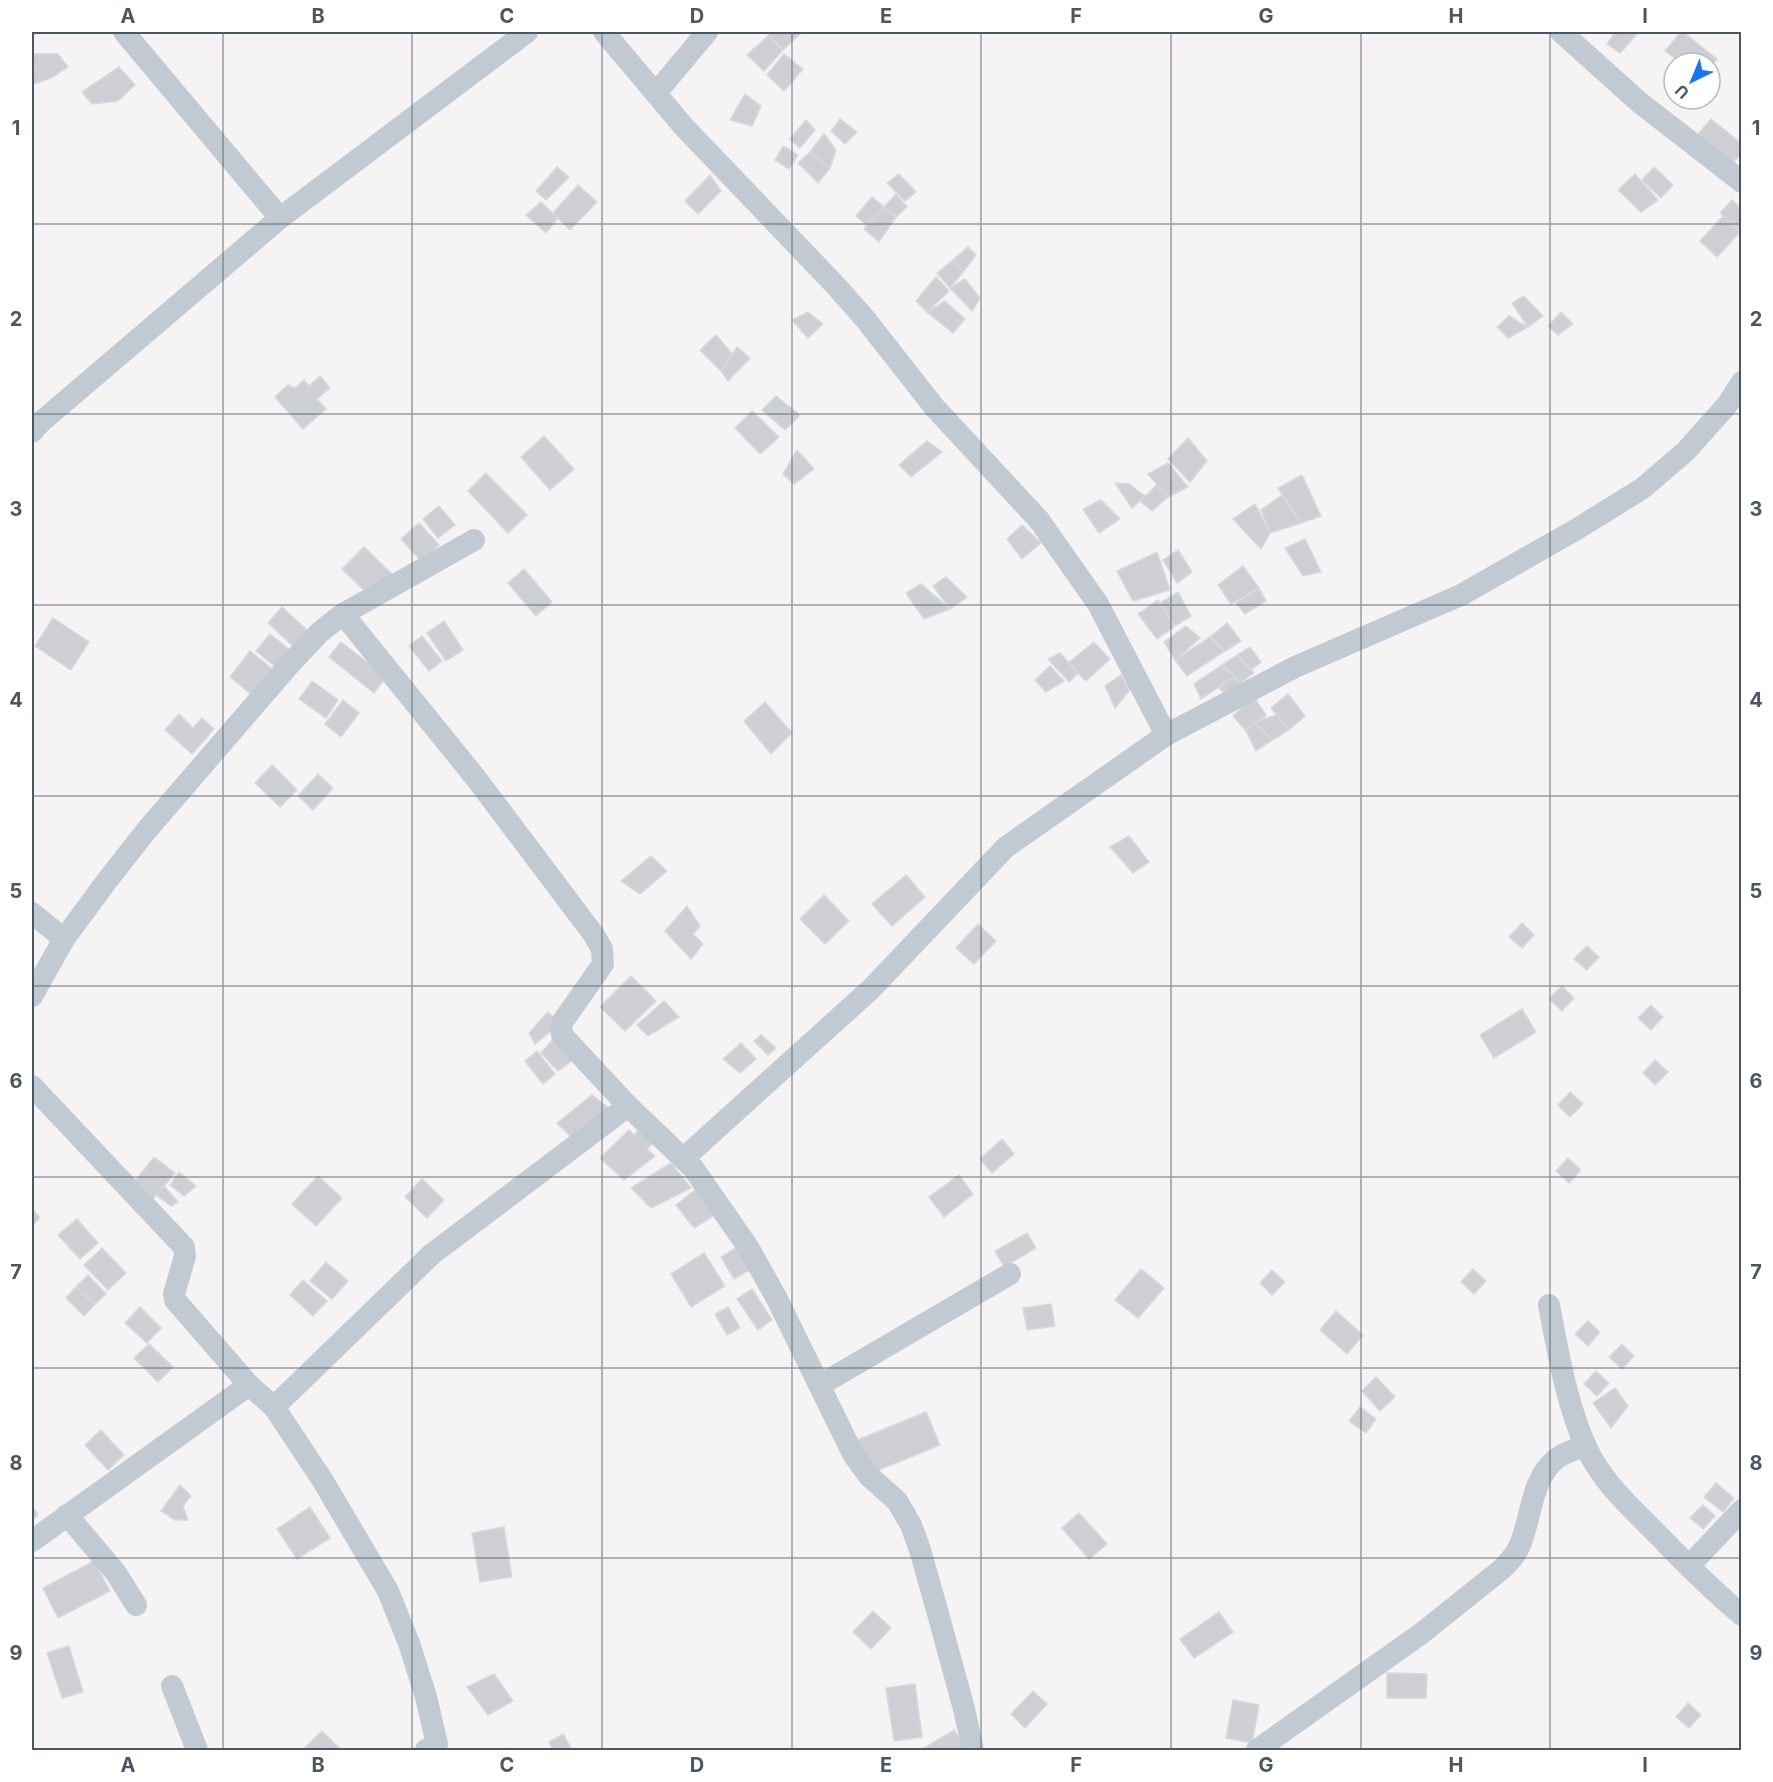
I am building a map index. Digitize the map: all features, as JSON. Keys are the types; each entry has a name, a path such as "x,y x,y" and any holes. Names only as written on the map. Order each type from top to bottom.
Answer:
{"street":[{"path":"124,32 280,218"},
{"path":"32,432 50,414 280,218 527,32"},
{"path":"604,32 684,127 837,287 866,320 934,408 1039,520 1098,604 1166,735"},
{"path":"656,93 707,32"},
{"path":"1561,32 1639,102 1742,182"},
{"path":"684,1158 871,990 1006,847 1166,735 1295,667 1461,595 1643,488 1686,451 1727,405 1742,382"},
{"path":"32,996 64,939 105,882 146,831 320,632 343,614 474,540"},
{"path":"343,614 475,777 602,949 603,964 563,1021 562,1035 628,1106 684,1158 748,1247 776,1297 862,1469 892,1494 903,1509 921,1550 973,1750"},
{"path":"32,914 64,939"},
{"path":"32,1086 184,1247 186,1252 174,1294 175,1300 249,1385 274,1407 324,1480 388,1591 410,1646 426,1698 434,1748"},
{"path":"274,1407 432,1254 628,1106"},
{"path":"820,1385 1010,1274"},
{"path":"1549,1305 1564,1382 1586,1446 1604,1478 1689,1566 1742,1615"},
{"path":"32,1541 249,1385"},
{"path":"1257,1750 1422,1633 1502,1569 1513,1558 1520,1546 1537,1487 1545,1469 1556,1458 1586,1446"},
{"path":"1689,1566 1742,1510"},
{"path":"67,1515 116,1573 136,1605"},
{"path":"172,1686 197,1750"}],"building":[{"path":"772,32 802,32 783,50 768,36"},
{"path":"1615,32 1638,33 1620,53 1607,44"},
{"path":"1683,32 1707,51 1665,51"},
{"path":"768,36 783,50 764,71 747,55"},
{"path":"32,54 58,54 68,67 51,78 34,84"},
{"path":"784,54 803,69 784,91 767,75"},
{"path":"119,67 135,85 118,101 92,104 82,92"},
{"path":"745,94 761,106 752,126 730,120"},
{"path":"840,119 857,132 845,144 831,131"},
{"path":"1711,119 1742,144 1742,153 1729,167 1694,139"},
{"path":"806,120 815,130 800,148 790,139"},
{"path":"824,134 836,150 830,168 810,152"},
{"path":"783,146 798,155 789,169 775,160"},
{"path":"810,152 830,168 818,183 798,163"},
{"path":"557,167 569,177 546,200 536,191"},
{"path":"1654,167 1673,185 1661,198 1642,180"},
{"path":"899,174 916,192 905,201 887,183"},
{"path":"1635,174 1658,200 1641,212 1618,190"},
{"path":"710,175 721,191 698,214 685,201"},
{"path":"578,185 597,202 570,230 553,213"},
{"path":"896,194 907,207 896,217 884,207"},
{"path":"872,197 884,207 867,226 856,216"},
{"path":"1732,200 1742,209 1742,224 1737,229 1720,213"},
{"path":"541,202 558,218 546,233 526,215"},
{"path":"884,207 896,217 879,242 864,229"},
{"path":"1723,216 1740,232 1717,257 1700,241"},
{"path":"968,247 976,255 963,272 953,260"},
{"path":"953,260 963,272 950,288 937,273"},
{"path":"936,277 949,291 927,312 916,301"},
{"path":"965,279 980,298 972,311 950,288"},
{"path":"1524,296 1543,316 1528,327 1512,303"},
{"path":"945,301 965,319 953,333 927,312"},
{"path":"808,312 823,324 808,338 792,320"},
{"path":"1561,312 1573,324 1558,335 1548,326"},
{"path":"1509,316 1528,327 1508,338 1497,327"},
{"path":"716,335 734,356 721,371 700,350"},
{"path":"737,347 750,358 728,381 721,371"},
{"path":"320,376 330,388 317,399 326,409 303,429 275,397 288,385 295,388 304,380 309,386"},
{"path":"776,396 800,415 785,430 762,410"},
{"path":"752,411 779,437 760,454 735,428"},
{"path":"544,436 574,469 550,490 521,457"},
{"path":"1188,438 1207,461 1190,482 1168,459"},
{"path":"927,441 942,452 911,477 899,465"},
{"path":"797,450 814,469 794,484 783,474"},
{"path":"1168,463 1188,487 1168,497 1148,474"},
{"path":"486,473 527,515 508,533 468,491"},
{"path":"1302,475 1321,516 1301,523 1278,488"},
{"path":"1115,483 1129,484 1145,496 1132,508"},
{"path":"1157,485 1168,497 1152,511 1140,501"},
{"path":"1282,495 1301,523 1270,533 1261,510"},
{"path":"1101,500 1120,519 1099,533 1083,509"},
{"path":"1255,504 1270,533 1261,549 1233,519"},
{"path":"439,506 455,525 438,538 423,519"},
{"path":"419,523 439,545 421,561 401,539"},
{"path":"1022,525 1041,543 1022,559 1007,539"},
{"path":"1305,539 1321,572 1303,576 1285,548"},
{"path":"364,547 393,575 371,597 342,569"},
{"path":"1178,550 1192,572 1177,583 1163,560"},
{"path":"1157,552 1170,590 1133,601 1117,571"},
{"path":"1243,566 1259,588 1231,604 1218,585"},
{"path":"524,569 552,602 536,616 508,583"},
{"path":"946,577 967,597 950,609 933,586"},
{"path":"921,584 950,609 924,619 906,593"},
{"path":"1259,588 1266,601 1245,614 1236,603"},
{"path":"1178,592 1191,616 1175,626 1160,603"},
{"path":"1158,600 1175,626 1157,639 1138,614"},
{"path":"282,607 309,632 295,648 268,623"},
{"path":"53,618 89,642 71,670 35,646"},
{"path":"444,621 463,650 446,661 427,633"},
{"path":"1227,623 1241,641 1225,651 1210,637"},
{"path":"1186,626 1200,638 1175,660 1164,642"},
{"path":"270,634 291,651 277,668 256,651"},
{"path":"422,636 442,661 429,671 409,646"},
{"path":"1210,637 1225,651 1187,676 1175,660"},
{"path":"341,642 386,677 374,693 329,657"},
{"path":"1094,642 1110,659 1086,681 1068,663"},
{"path":"1250,647 1261,662 1251,670 1237,655"},
{"path":"250,651 275,671 254,697 230,677"},
{"path":"1060,653 1078,673 1069,682 1048,659"},
{"path":"1237,655 1254,673 1240,683 1222,665"},
{"path":"1222,665 1235,677 1201,699 1194,684"},
{"path":"1050,666 1064,681 1046,692 1035,680"},
{"path":"1121,675 1130,690 1115,708 1105,686"},
{"path":"1233,677 1243,687 1230,697 1219,688"},
{"path":"312,681 338,700 326,718 299,699"},
{"path":"1288,694 1305,716 1289,730 1271,708"},
{"path":"1254,697 1266,715 1246,731 1233,716"},
{"path":"343,700 359,713 341,737 325,724"},
{"path":"765,702 792,733 771,754 744,721"},
{"path":"179,714 193,728 202,718 214,729 192,754 165,730"},
{"path":"1277,715 1289,730 1272,740 1254,722"},
{"path":"1254,722 1272,740 1256,751 1246,731"},
{"path":"272,765 297,790 280,807 255,783"},
{"path":"318,774 333,788 313,810 298,796"},
{"path":"1129,836 1149,862 1133,873 1110,847"},
{"path":"651,856 667,871 640,894 621,881"},
{"path":"906,875 925,897 892,926 872,904"},
{"path":"824,895 849,921 825,944 800,919"},
{"path":"687,906 700,926 693,934 703,944 691,959 665,931"},
{"path":"1522,923 1534,935 1522,948 1509,937"},
{"path":"978,924 996,941 974,964 956,948"},
{"path":"1587,946 1599,957 1587,970 1574,959"},
{"path":"631,976 656,1001 625,1031 600,1007"},
{"path":"1562,986 1574,998 1562,1011 1549,999"},
{"path":"664,1001 679,1017 648,1036 637,1025"},
{"path":"1651,1005 1663,1017 1651,1030 1638,1018"},
{"path":"1522,1009 1536,1032 1494,1058 1480,1035"},
{"path":"548,1012 560,1024 535,1044 529,1033"},
{"path":"761,1035 776,1048 768,1055 754,1041"},
{"path":"555,1037 576,1058 558,1071 541,1053"},
{"path":"741,1043 756,1059 740,1073 723,1059"},
{"path":"537,1051 555,1074 543,1084 525,1061"},
{"path":"1655,1060 1668,1072 1655,1085 1643,1073"},
{"path":"1570,1092 1583,1104 1570,1117 1558,1105"},
{"path":"592,1095 614,1112 575,1141 557,1123"},
{"path":"641,1127 654,1142 647,1149 655,1156 624,1180 600,1158 629,1130 634,1135"},
{"path":"1002,1139 1014,1154 992,1173 980,1159"},
{"path":"154,1157 175,1173 153,1199 133,1184"},
{"path":"1568,1158 1581,1170 1569,1183 1556,1171"},
{"path":"671,1163 691,1188 651,1208 631,1188"},
{"path":"179,1172 196,1186 184,1196 170,1185"},
{"path":"959,1175 973,1194 944,1217 929,1197"},
{"path":"318,1176 342,1198 316,1226 292,1204"},
{"path":"422,1179 444,1200 427,1218 405,1197"},
{"path":"164,1186 178,1202 171,1206 156,1195"},
{"path":"696,1189 715,1215 694,1228 676,1205"},
{"path":"32,1209 40,1218 32,1226"},
{"path":"77,1219 98,1243 80,1259 58,1235"},
{"path":"1027,1233 1036,1248 1004,1267 995,1251"},
{"path":"737,1247 751,1269 734,1279 721,1257"},
{"path":"102,1248 126,1273 108,1290 84,1265"},
{"path":"704,1253 725,1286 691,1307 671,1274"},
{"path":"326,1262 348,1281 332,1299 310,1281"},
{"path":"1141,1269 1164,1288 1138,1318 1115,1300"},
{"path":"1473,1269 1486,1281 1474,1294 1461,1282"},
{"path":"1272,1270 1285,1282 1272,1295 1260,1283"},
{"path":"88,1275 106,1294 95,1304 76,1287"},
{"path":"303,1280 327,1301 313,1316 290,1295"},
{"path":"76,1287 95,1304 84,1316 66,1298"},
{"path":"752,1289 772,1320 758,1330 737,1299"},
{"path":"1051,1304 1055,1326 1027,1330 1023,1308"},
{"path":"140,1307 161,1328 147,1343 125,1323"},
{"path":"728,1307 740,1328 727,1335 715,1314"},
{"path":"1336,1311 1363,1335 1347,1354 1320,1330"},
{"path":"1588,1321 1600,1332 1588,1346 1575,1334"},
{"path":"149,1344 173,1367 158,1382 134,1358"},
{"path":"1622,1344 1634,1356 1622,1369 1609,1357"},
{"path":"1596,1371 1609,1383 1597,1396 1584,1384"},
{"path":"1376,1377 1395,1397 1380,1411 1362,1391"},
{"path":"1615,1388 1628,1406 1611,1428 1593,1403"},
{"path":"1360,1407 1376,1419 1366,1433 1349,1421"},
{"path":"926,1412 940,1445 869,1474 855,1441"},
{"path":"101,1430 124,1455 108,1470 85,1445"},
{"path":"1716,1483 1734,1498 1723,1512 1704,1497"},
{"path":"180,1485 191,1496 183,1506 188,1520 175,1520 161,1511"},
{"path":"1703,1505 1715,1516 1703,1529 1690,1518"},
{"path":"32,1507 38,1514 32,1521"},
{"path":"310,1507 330,1538 297,1559 277,1529"},
{"path":"1079,1513 1107,1544 1089,1559 1062,1528"},
{"path":"504,1527 512,1577 480,1582 472,1533"},
{"path":"94,1561 110,1591 58,1618 43,1588"},
{"path":"873,1611 891,1628 871,1649 853,1632"},
{"path":"1219,1612 1233,1632 1194,1658 1180,1639"},
{"path":"69,1646 83,1692 62,1698 47,1653"},
{"path":"1387,1673 1427,1674 1426,1698 1387,1698"},
{"path":"494,1674 513,1701 488,1715 467,1687"},
{"path":"915,1684 922,1737 894,1741 886,1688"},
{"path":"1033,1691 1047,1704 1025,1728 1011,1714"},
{"path":"1233,1700 1259,1705 1252,1743 1226,1738"},
{"path":"1688,1703 1701,1715 1689,1728 1676,1717"},
{"path":"954,1730 967,1750 921,1750"},
{"path":"322,1731 341,1750 303,1750"},
{"path":"563,1734 572,1750 553,1750 549,1742"}]}
